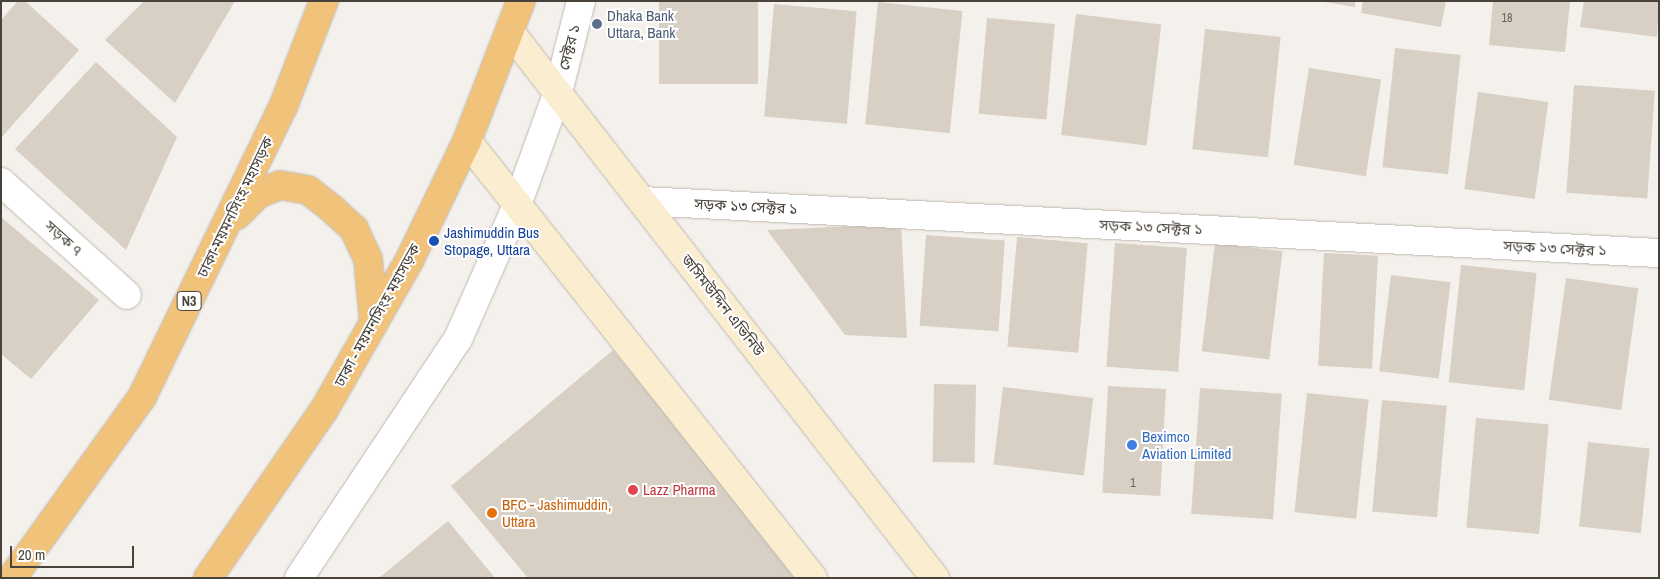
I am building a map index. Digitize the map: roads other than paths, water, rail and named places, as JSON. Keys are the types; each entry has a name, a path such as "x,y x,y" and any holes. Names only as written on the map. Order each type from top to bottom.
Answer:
{"highway":[{"name":"ঢাকা-ময়মনসিংহ মহাসড়ক","path":"12,578 142,397 283,107 324,1"},
{"name":"ঢাকা - ময়মনসিংহ মহাসড়ক","path":"208,578 324,410 374,323 467,141 511,33 521,1"},
{"path":"228,223 258,194 280,185 308,190 354,229 368,259 374,323"}],"street":[{"name":"সেক্টর ১","path":"299,578 458,339 517,205 558,92 581,1"},
{"name":"জসিমউদ্দিন এভিনিউ","path":"511,33 935,578"},
{"path":"467,141 812,578"},
{"name":"সড়ক ৭","path":"1,182 127,295"},
{"name":"সড়ক ১৩ সেক্টর ১","path":"642,200 1659,253"}],"place":[{"name":"Dhaka Bank Uttara, Bank","path":"597,24"},
{"name":"Jashimuddin Bus Stopage, Uttara","path":"434,241"},
{"name":"Beximco Aviation Limited","path":"1132,445"},
{"name":"Lazz Pharma","path":"633,490"},
{"name":"BFC - Jashimuddin, Uttara","path":"492,513"}]}
